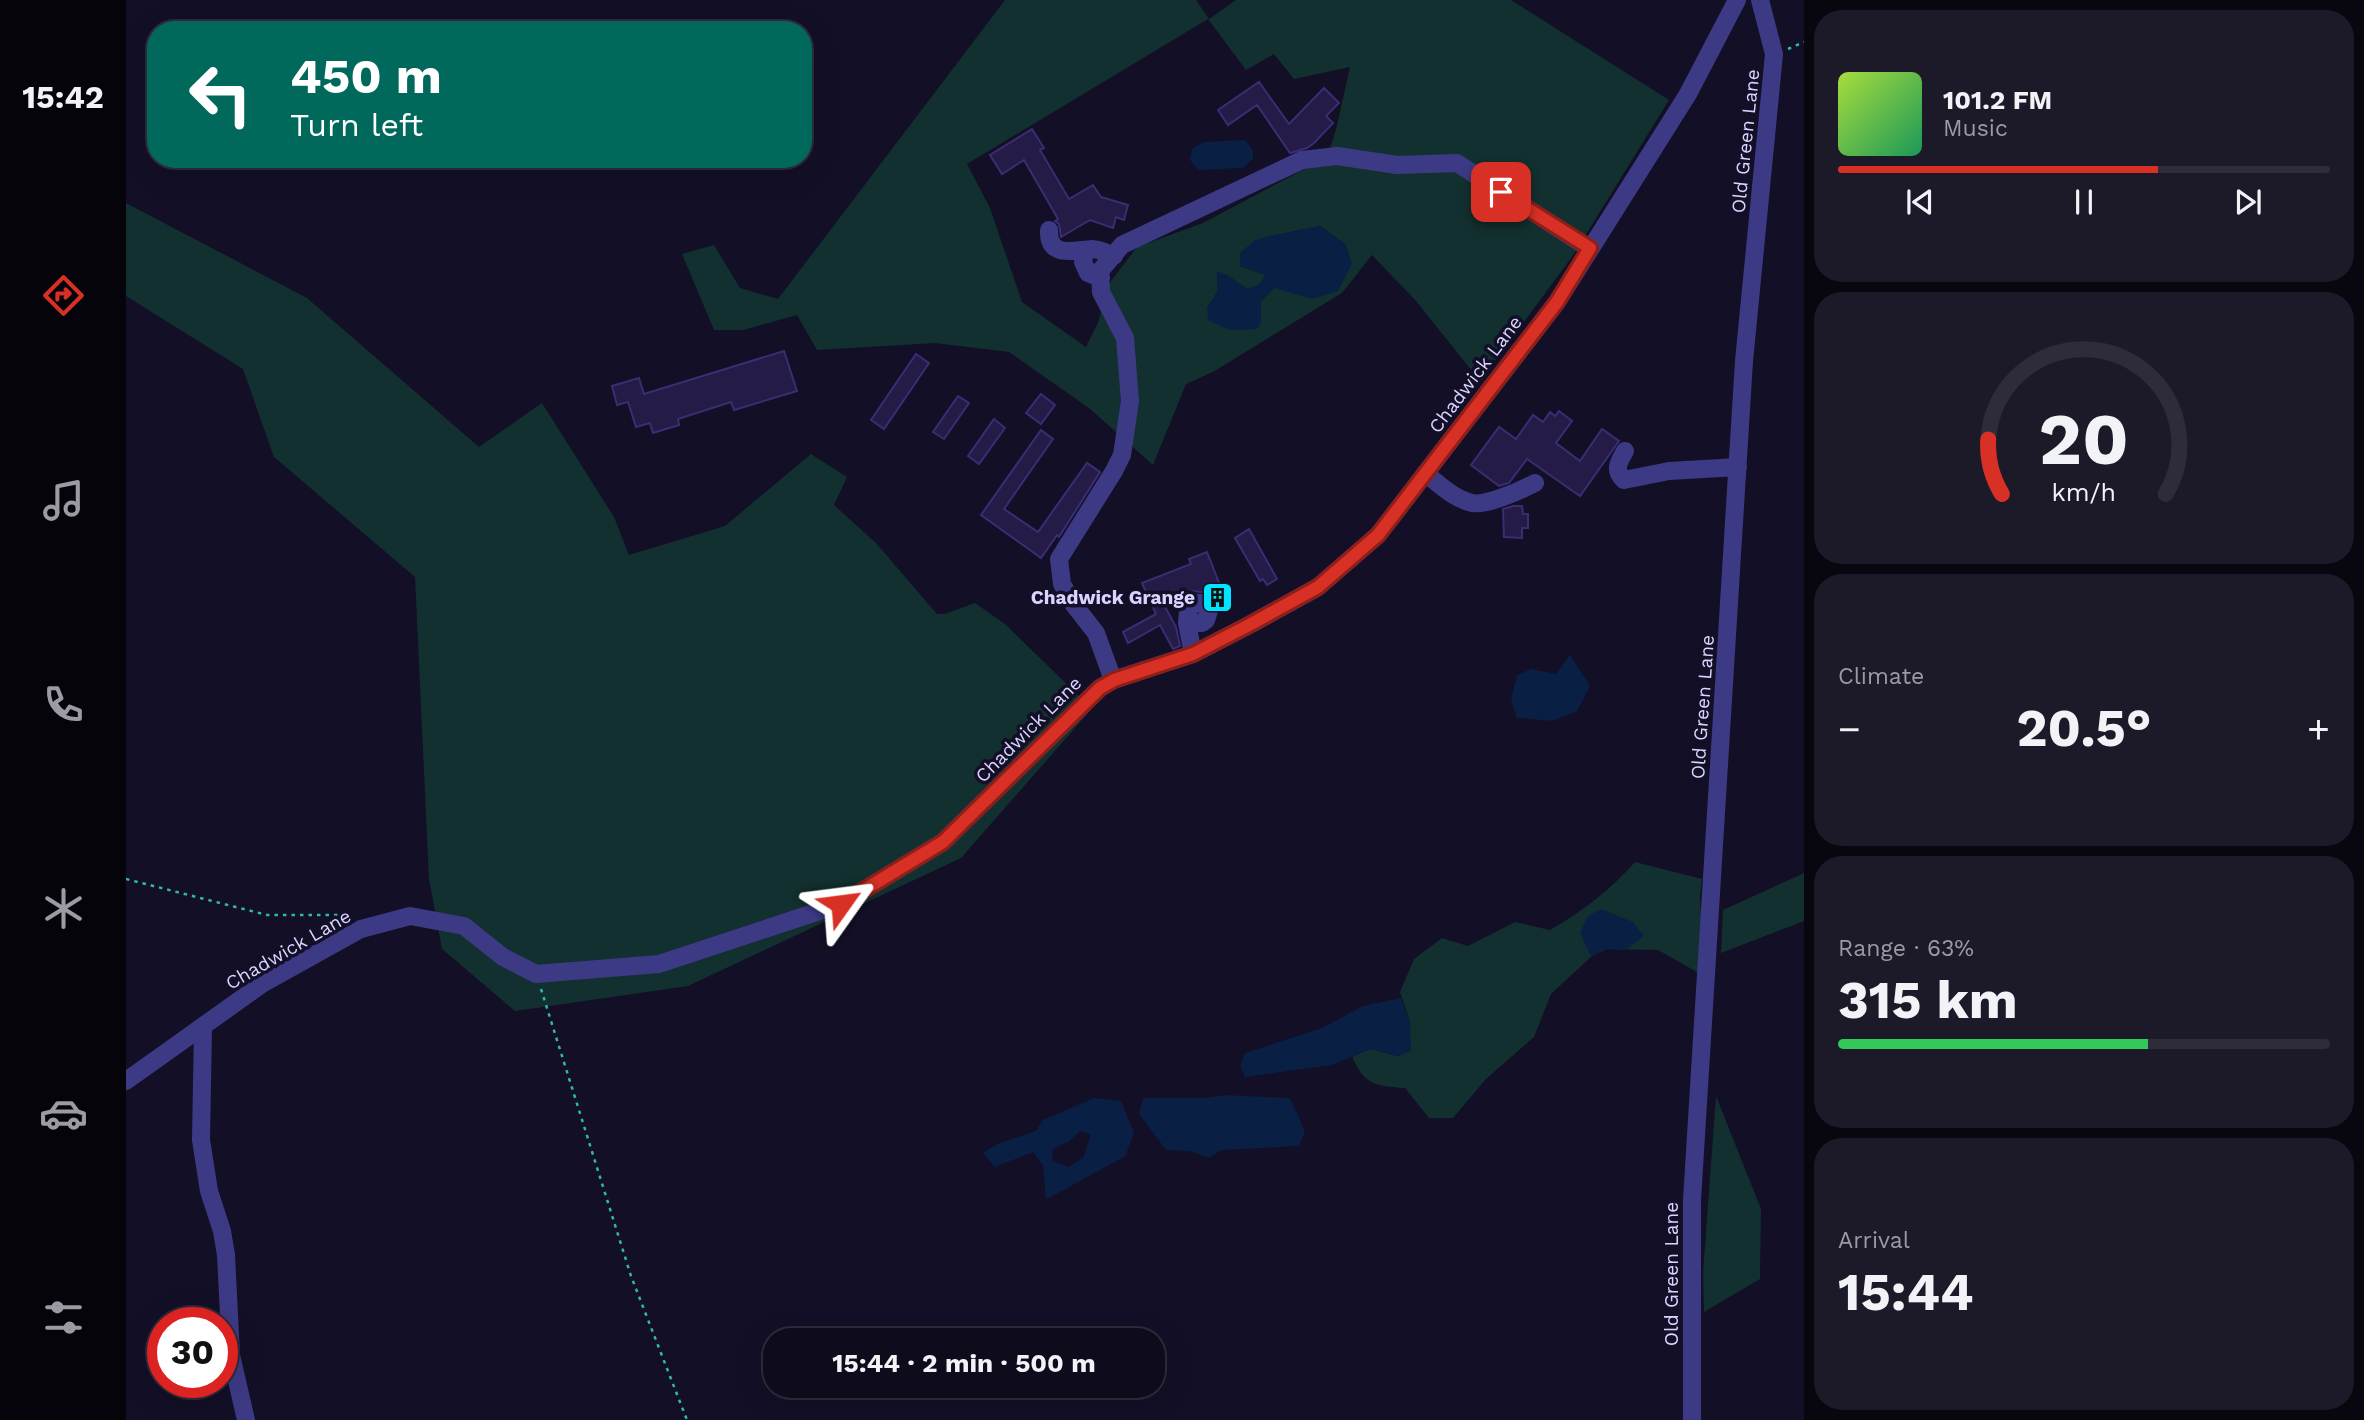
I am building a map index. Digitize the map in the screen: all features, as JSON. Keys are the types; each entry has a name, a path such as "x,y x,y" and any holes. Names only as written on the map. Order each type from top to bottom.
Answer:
{"street":[{"path":"1737,2 1761,4"},
{"name":"Chadwick Lane","path":"126,1081 262,984 361,929 410,916 464,926 503,957 536,974 659,964 841,904 943,842 1100,688 1114,680 1193,654 1318,587 1378,535 1557,302 1688,94 1737,2"},
{"name":"Old Green Lane","path":"1692,1420 1692,1200 1744,361 1774,54 1761,4"},
{"path":"1114,680 1096,633 1074,605 1062,584 1059,559 1122,454 1130,401 1125,338 1101,292 1100,271 1122,245 1302,160 1338,156 1396,165 1457,163 1590,248"},
{"path":"1049,230 1049,239 1053,246 1064,252 1093,249 1114,256"},
{"path":"1085,251 1083,262 1088,273 1101,278"},
{"path":"1625,451 1616,467 1618,475 1624,480 1669,471 1738,467"},
{"path":"1425,473 1457,496 1474,504 1512,494 1535,483"},
{"path":"1187,623 1193,654"},
{"path":"203,1026 201,1140 209,1191 222,1231 226,1255 231,1355 246,1420"}],"path":[{"path":"126,879 267,915 355,915"},
{"path":"536,974 631,1276 687,1420"}],"green space":[{"path":"1005,0 1196,0 1209,19 1236,0 1511,0 1669,100 1572,257 1480,381 1416,301 1372,255 1342,293 1213,372 1186,384 1153,465 1089,408 1009,352 935,343 817,350 797,315 743,330 714,330 682,254 714,245 740,288 778,299","holes":["1208,19 1246,70 1274,54 1294,79 1350,67 1327,157 1203,223 1137,247 1108,285 1098,323 1086,347 1022,302 990,208 967,164","1320,226 1346,245 1274,288 1261,301 1261,323 1207,308 1218,291 1217,272 1227,275 1248,290 1260,284 1266,275 1240,266 1262,238"]},
{"path":"126,203 307,298 479,447 542,403 614,517 629,555 725,526 811,454 847,477 834,505 876,543 937,614 975,603 1005,624 1082,699 1104,695 961,858 688,986 515,1011 442,949 429,879 415,577 274,457 243,369 126,296"},
{"path":"1635,862 1702,879 1700,897 1704,976 1658,950 1607,949 1592,956 1551,994 1534,1037 1486,1079 1453,1118 1429,1118 1405,1088 1378,1085 1362,1073 1352,1057 1370,1049 1398,1056 1410,1022 1400,992 1414,959 1442,938 1468,946 1515,922 1550,930 1596,899"},
{"path":"1804,873 1804,921 1721,953 1723,910"},
{"path":"1716,1096 1761,1209 1760,1279 1704,1312 1703,1273"}],"water":[{"path":"1245,140 1253,150 1253,159 1243,168 1198,170 1190,160 1192,149 1204,142"},
{"path":"1320,226 1346,245 1352,264 1338,291 1312,299 1274,288 1261,301 1261,323 1257,329 1230,330 1208,320 1207,308 1218,291 1217,271 1248,289 1260,284 1265,275 1240,266 1240,253 1262,238"},
{"path":"1570,655 1590,686 1577,711 1553,721 1517,718 1511,700 1517,675 1531,669 1556,674"},
{"path":"1601,909 1633,922 1644,936 1626,950 1607,949 1591,956 1580,933 1588,916"},
{"path":"1401,998 1410,1022 1411,1051 1399,1056 1370,1049 1332,1065 1245,1077 1240,1066 1245,1053 1322,1028 1363,1006"},
{"path":"1225,1095 1290,1098 1305,1131 1299,1146 1222,1150 1208,1158 1190,1151 1166,1150 1139,1114 1143,1098 1205,1098"},
{"path":"1094,1098 1121,1101 1134,1133 1125,1157 1046,1199 1043,1165 1033,1152 995,1167 983,1153 997,1144 1036,1131 1043,1120","holes":["1080,1131 1091,1135 1083,1158 1068,1167 1052,1160 1053,1149 1068,1142"]}],"building":[{"path":"1259,82 1289,124 1324,88 1339,103 1326,116 1333,123 1307,148 1290,153 1257,105 1228,125 1218,110"},
{"path":"1032,129 1044,148 1040,150 1069,199 1093,185 1101,197 1128,205 1124,220 1116,217 1113,228 1090,220 1061,237 1059,224 1055,221 1058,219 1024,160 1002,174 990,155"},
{"path":"784,351 797,391 734,410 731,402 678,419 679,425 653,433 650,423 636,427 628,402 617,405 612,386 639,378 644,394"},
{"path":"916,354 929,363 884,429 871,420"},
{"path":"1041,394 1055,405 1041,424 1026,413"},
{"path":"958,396 969,403 944,439 933,432"},
{"path":"1559,411 1572,421 1556,443 1580,461 1602,429 1619,441 1580,496 1527,459 1509,483 1499,486 1471,465 1499,427 1516,439 1533,415 1543,422 1550,412 1555,416"},
{"path":"994,419 1005,428 979,464 968,456"},
{"path":"1041,430 1053,439 1004,509 1038,532 1087,463 1100,472 1059,537 1057,535 1041,558 981,515"},
{"path":"1522,506 1523,514 1528,514 1528,528 1522,528 1522,538 1504,537 1503,509"},
{"path":"1249,529 1277,579 1267,585 1263,579 1260,581 1235,538"},
{"path":"1207,552 1225,598 1219,601 1210,593 1193,591 1163,603 1176,627 1180,646 1173,649 1160,625 1128,643 1123,632 1156,614 1142,583 1191,564 1189,559"}],"place":[{"name":"Chadwick Grange","path":"1218,597"}],"route":[{"path":"841,904 943,842 1100,688 1114,680 1193,654 1251,624 1318,587 1378,535 1557,302 1590,248 1501,192"}]}
